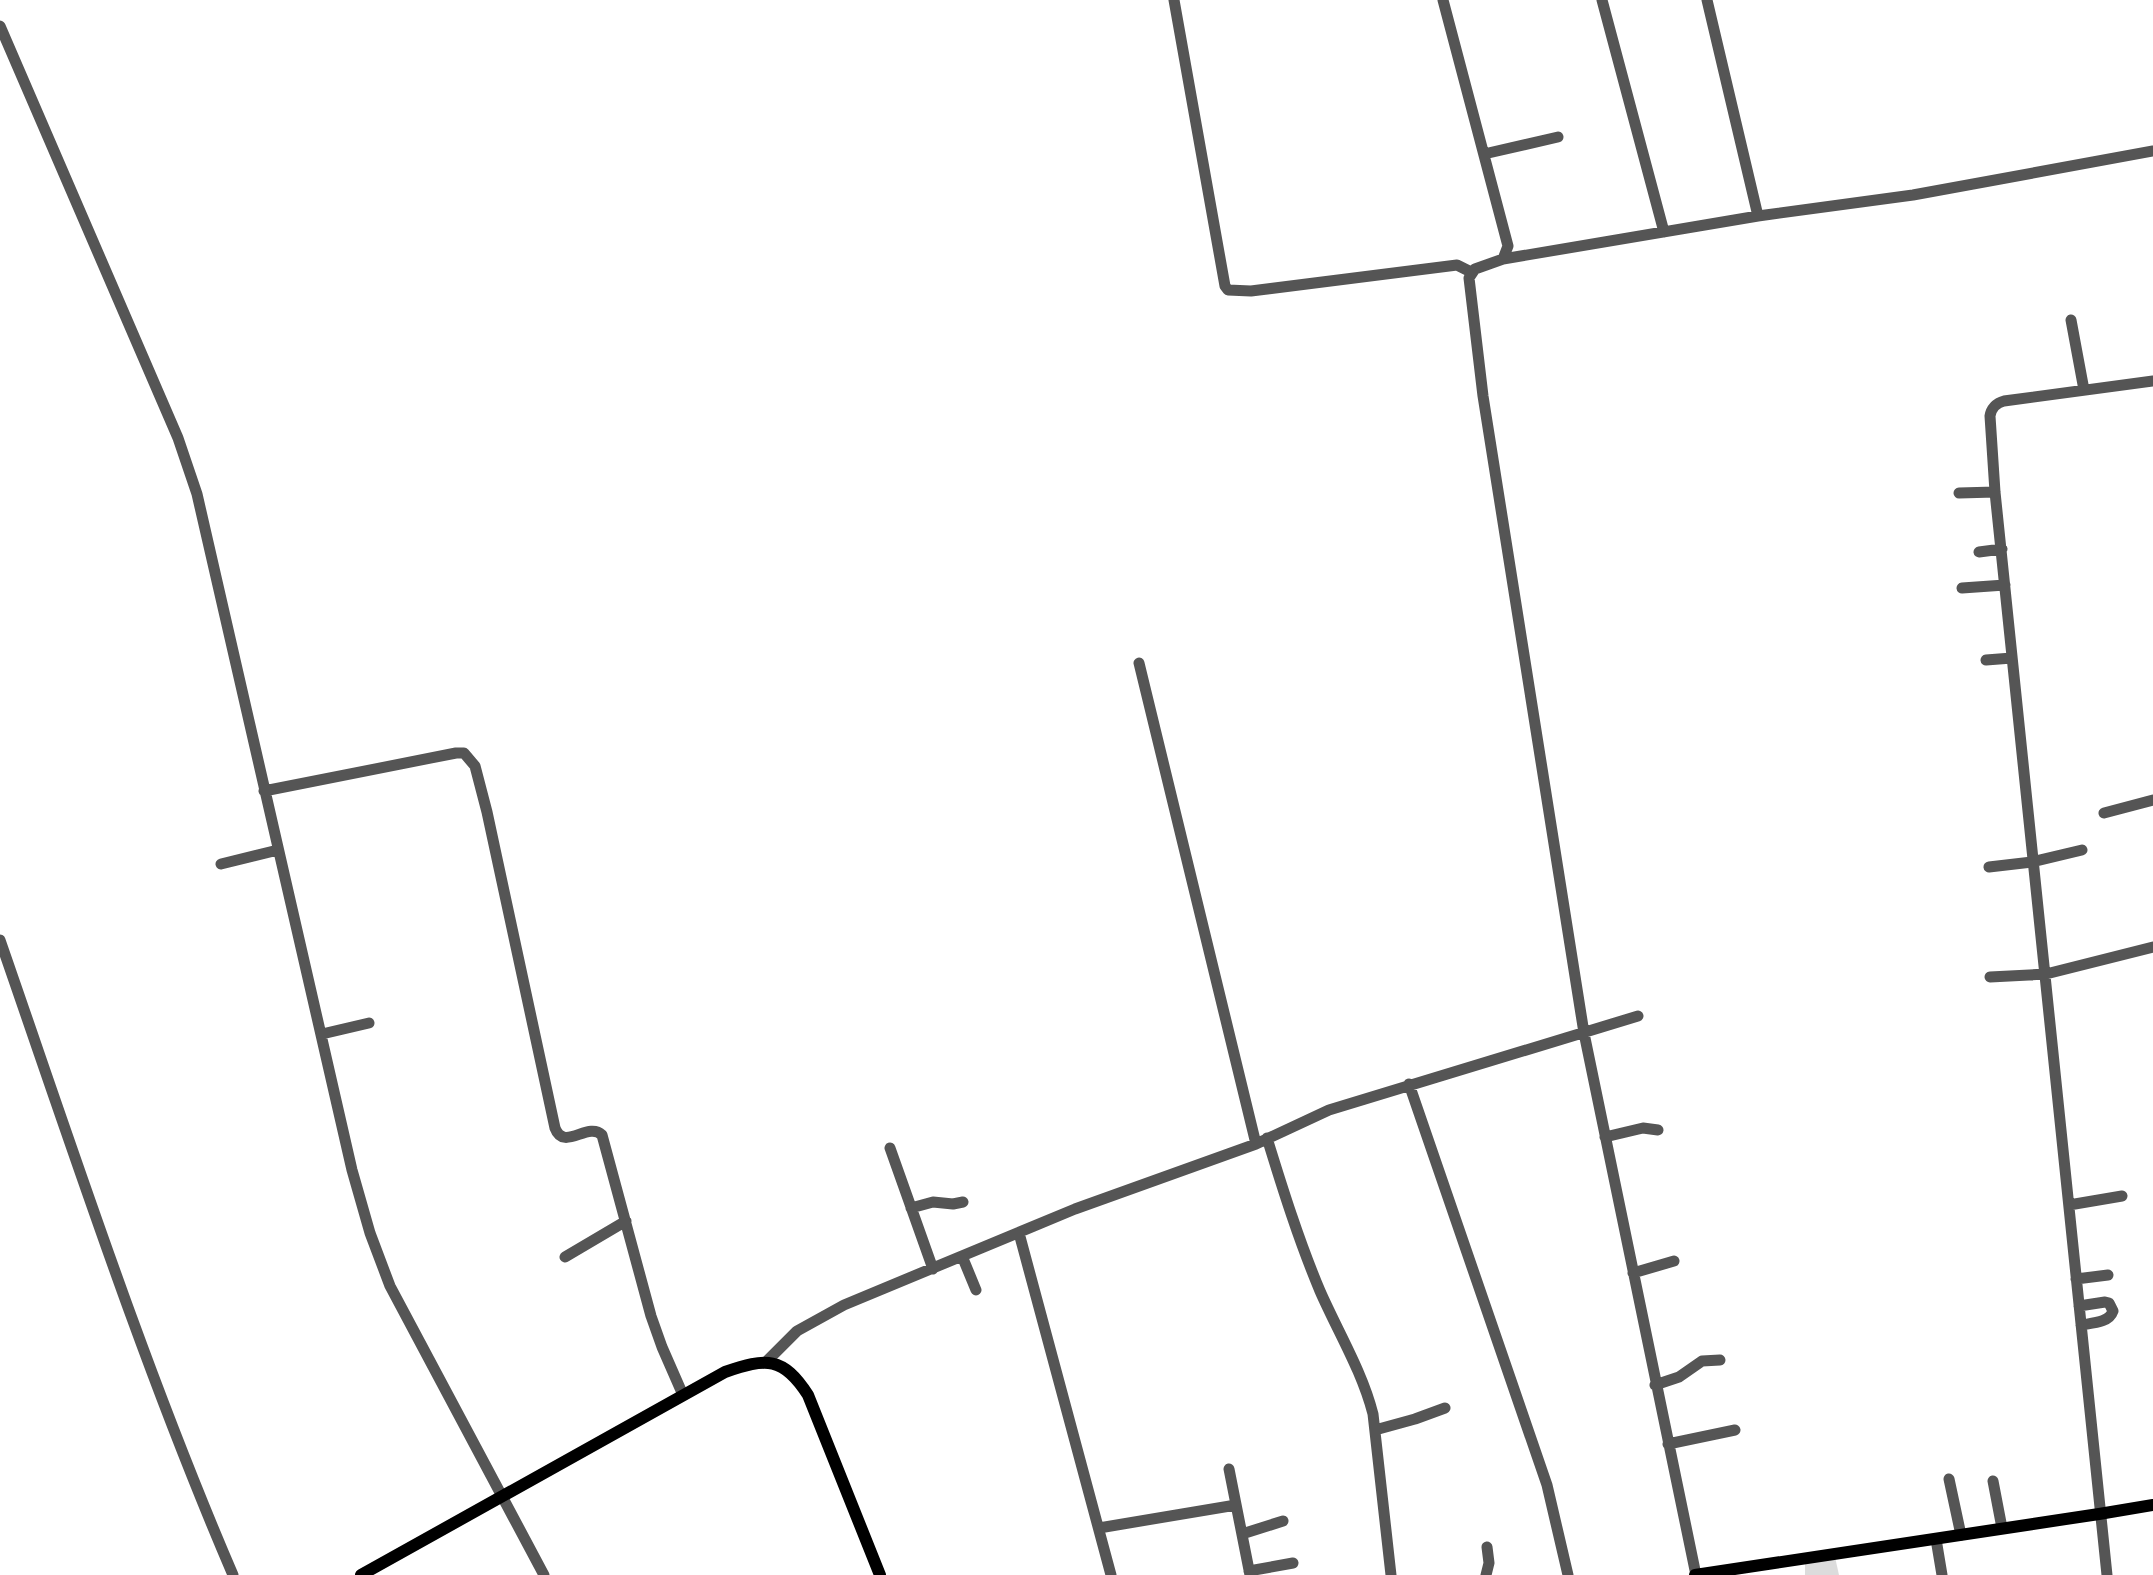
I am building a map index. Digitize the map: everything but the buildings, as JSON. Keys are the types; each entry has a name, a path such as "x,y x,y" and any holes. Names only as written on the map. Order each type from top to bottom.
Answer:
{"main road":[{"path":"361,1575 725,1372 741,1366 766,1362 791,1371 808,1395 880,1575"},
{"path":"1695,1575 1745,1571 2153,1504"}],"street":[{"path":"1174,0 1225,286 1228,290 1251,291 1457,264 1471,272"},
{"path":"1444,0 1508,246 1503,259"},
{"path":"1602,0 1664,232"},
{"path":"1707,0 1758,216"},
{"path":"0,26 178,438 197,494 352,1170 376,1250 390,1286 544,1575"},
{"path":"1484,154 1558,137"},
{"path":"1471,272 1503,259 1758,216 1913,195 2153,151"},
{"path":"1471,272 1468,284 1483,396 1584,1033 1695,1575"},
{"path":"2071,320 2084,390"},
{"path":"2107,1575 2046,974 2032,862 1995,492 1990,412 1997,404 2004,401 2153,381"},
{"path":"1959,492 1995,492"},
{"path":"1979,552 2002,549"},
{"path":"1962,588 2005,585"},
{"path":"1986,660 2012,658"},
{"path":"1139,663 1256,1144"},
{"path":"264,791 456,753 464,754 472,761 487,812 508,901 557,1135 566,1138 594,1131 602,1135 651,1316 682,1395"},
{"path":"2104,813 2153,800"},
{"path":"222,864 278,850"},
{"path":"1989,867 2032,862 2082,850"},
{"path":"0,940 122,1289 202,1503 232,1575"},
{"path":"1990,978 2046,974 2153,947"},
{"path":"766,1362 797,1331 844,1305 1075,1209 1256,1144 1329,1110 1409,1084 1638,1016"},
{"path":"322,1034 369,1023"},
{"path":"1409,1084 1547,1485 1568,1575"},
{"path":"1605,1137 1643,1128 1658,1130"},
{"path":"1267,1138 1286,1201 1320,1290 1368,1394 1375,1430 1391,1575"},
{"path":"890,1148 932,1269"},
{"path":"2069,1205 2122,1196"},
{"path":"911,1208 933,1202 953,1204 963,1202"},
{"path":"565,1257 626,1221"},
{"path":"1019,1232 1111,1575"},
{"path":"962,1256 976,1290"},
{"path":"1633,1273 1674,1261"},
{"path":"2076,1279 2108,1275"},
{"path":"2079,1306 2105,1302 2109,1303 2113,1312 2112,1316 2107,1320 2081,1325"},
{"path":"1655,1385 1679,1377 1702,1361 1720,1360"},
{"path":"1375,1430 1445,1408"},
{"path":"1668,1444 1735,1430"},
{"path":"1229,1469 1249,1573 1292,1563"},
{"path":"1949,1479 1961,1535"},
{"path":"1994,1481 2002,1528"},
{"path":"1099,1528 1236,1505"},
{"path":"1242,1534 1283,1521"},
{"path":"1936,1539 1942,1575"},
{"path":"1486,1575 1489,1563 1487,1547"}],"shaded area":[{"path":"1835,1557 1839,1575 1805,1575 1805,1561"}]}
